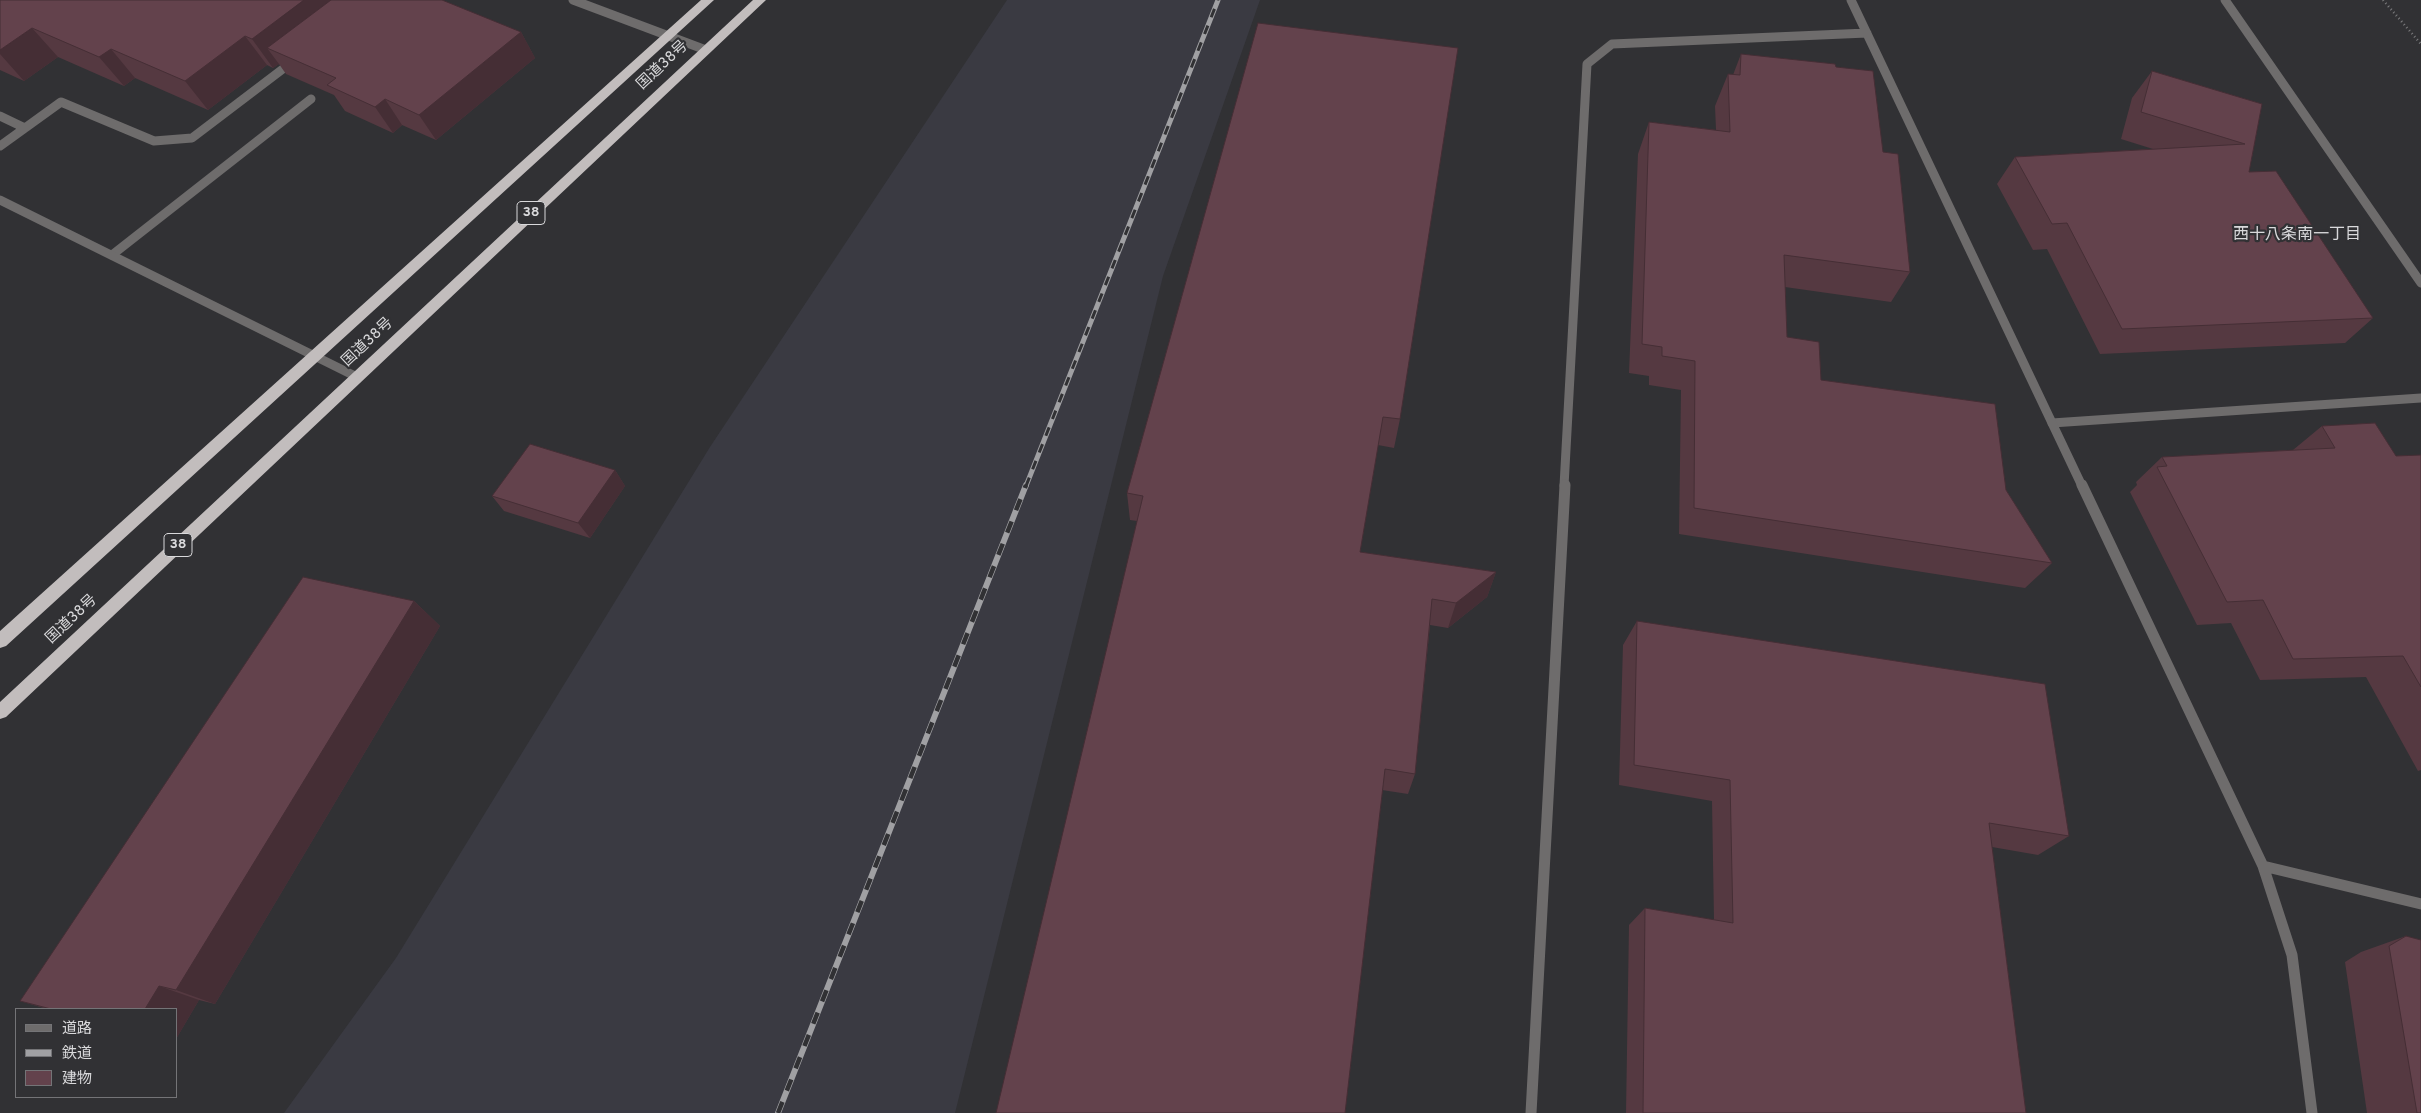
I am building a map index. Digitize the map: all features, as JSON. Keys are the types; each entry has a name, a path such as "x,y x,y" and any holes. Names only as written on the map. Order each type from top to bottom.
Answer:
{"highway":[{"name":"国道38号","path":"0,641 708,0"},
{"name":"国道38号","path":"0,712 760,0"}],"street":[{"path":"574,0 706,50"},
{"path":"1851,0 2262,866 2292,955 2312,1113"},
{"path":"2224,0 2421,283"},
{"path":"1532,1113 1587,64 1612,44 1867,33"},
{"path":"0,146 61,102 154,141 192,138 301,54"},
{"path":"112,255 312,100"},
{"path":"0,116 25,128"},
{"path":"0,200 357,377"},
{"path":"2052,423 2421,398"},
{"path":"2262,866 2421,904"}],"path":[{"path":"2383,0 2421,44"}],"shaded area":[{"path":"1007,0 1260,0 1163,276 955,1113 284,1113 396,958 710,447"}],"building":[{"path":"0,0 304,0 252,39 245,36 185,81 111,49 99,57 32,28 0,50"},
{"path":"331,0 442,0 521,32 419,115 385,99 375,107 327,85 336,78 267,48"},
{"path":"1258,23 1458,48 1400,419 1383,417 1360,552 1496,572 1456,603 1432,599 1415,774 1385,769 1345,1113 996,1113 1143,496 1127,493"},
{"path":"1741,54 1835,64 1836,67 1873,71 1883,152 1898,154 1910,272 1784,255 1787,337 1819,342 1821,380 1995,404 2006,490 2052,563 1694,508 1695,361 1662,356 1662,347 1642,344 1649,122 1730,132 1728,74 1740,75"},
{"path":"2152,71 2262,104 2249,172 2276,171 2373,318 2122,329 2067,223 2052,224 2015,157 2245,144 2141,112"},
{"path":"2375,423 2396,456 2421,455 2421,687 2403,656 2293,659 2263,600 2227,602 2157,467 2167,466 2162,457 2335,448 2322,426"},
{"path":"530,444 615,470 578,523 492,496"},
{"path":"303,577 414,601 176,990 159,986 146,1008 47,1008 20,1001"},
{"path":"1637,621 2045,684 2069,836 1989,823 2026,1113 1643,1113 1645,908 1733,923 1730,780 1634,765"},
{"path":"2406,936 2421,940 2421,1113 2417,1113 2389,946"}],"railway":[{"path":"1026,486 1218,0"},
{"path":"778,1113 1026,485"}],"district":[{"name":"西十八条南一丁目","path":"2297,236"}]}
